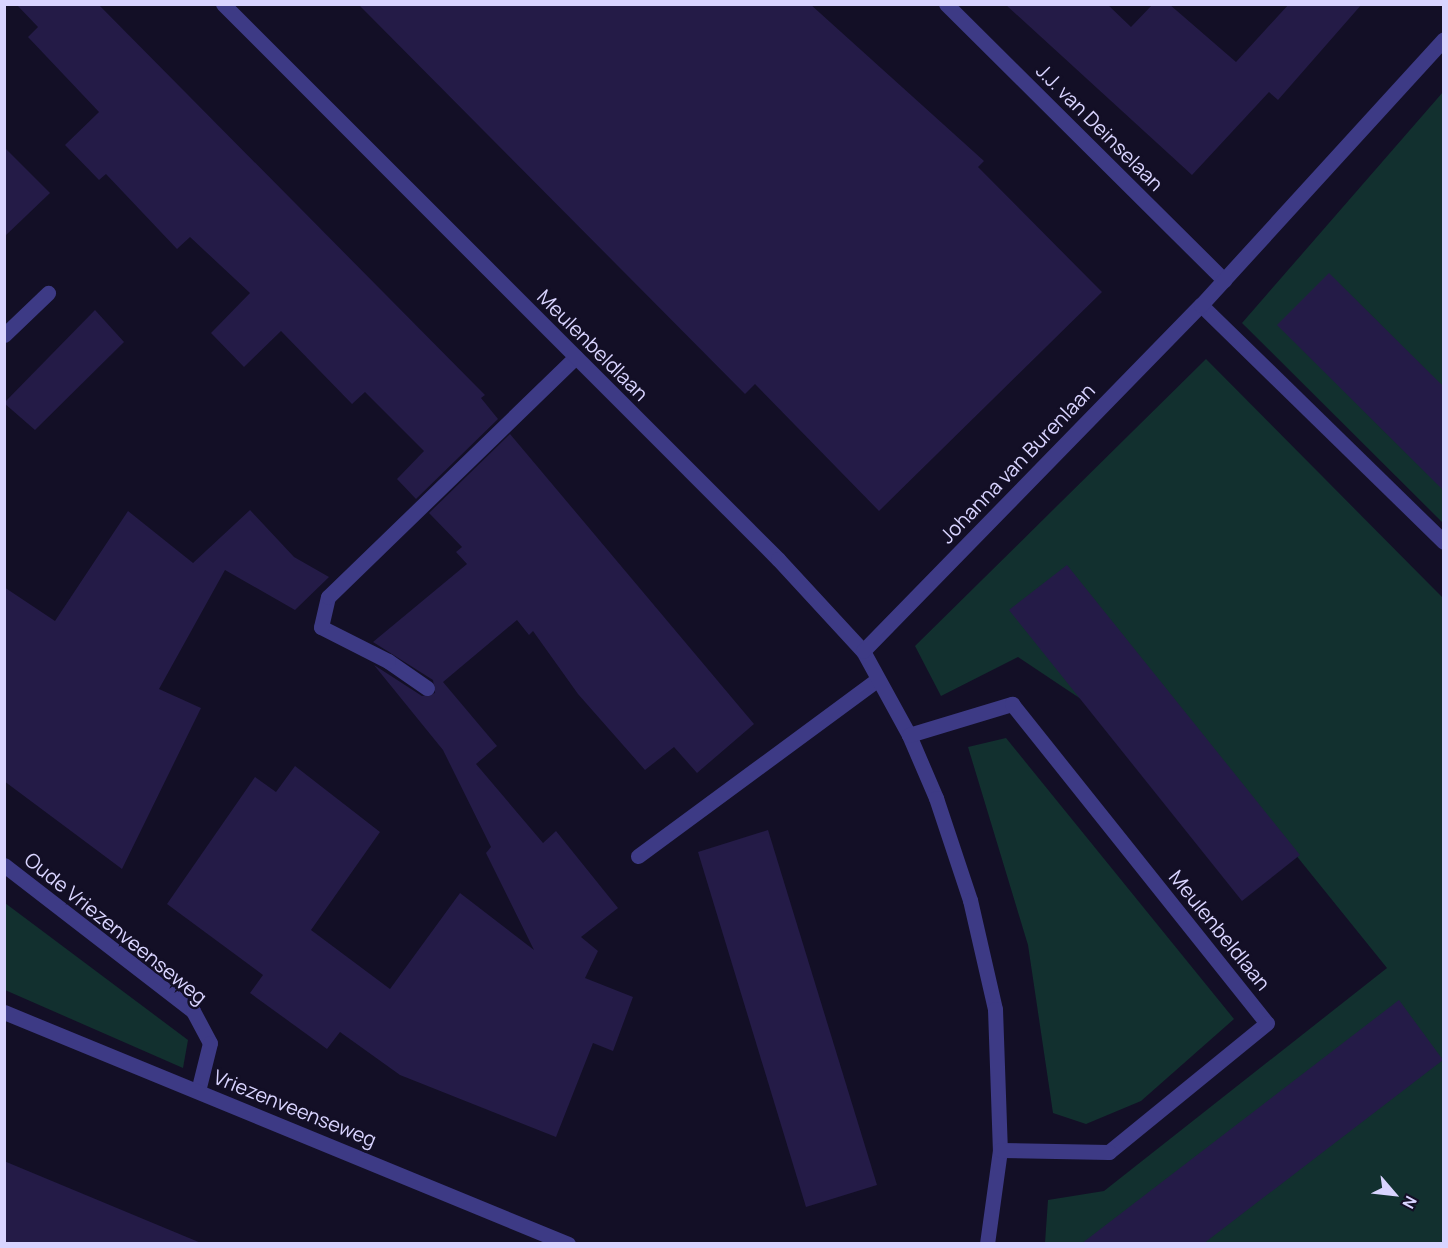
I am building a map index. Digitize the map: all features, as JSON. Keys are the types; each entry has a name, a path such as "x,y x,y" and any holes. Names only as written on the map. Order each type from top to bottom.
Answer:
{"street":[{"name":"Meulenbeldlaan","path":"223,4 778,559 863,651 909,735 936,798 970,900 995,1009 1000,1150 987,1244"},
{"name":"J.J. van Deinselaan","path":"946,4 1224,279"},
{"name":"Johanna van Burenlaan","path":"863,651 1201,305 1443,39"},
{"path":"4,335 48,293"},
{"path":"1201,305 1443,542"},
{"path":"427,688 388,661 321,627 328,597 576,357"},
{"path":"638,856 878,679"},
{"name":"Meulenbeldlaan","path":"909,735 1012,704 1267,1023 1109,1152 1000,1150"},
{"name":"Oude Vriezenveenseweg","path":"4,865 193,1011 210,1043 198,1091"},
{"name":"Vriezenveenseweg","path":"4,1012 568,1244"}],"green space":[{"path":"1443,92 1443,523 1242,323"},
{"path":"1206,359 1443,598 1443,1243 1045,1243 1048,1200 1104,1191 1387,968 1274,828 1018,657 941,696 915,646"},
{"path":"1006,738 1234,1019 1141,1101 1086,1124 1053,1113 1028,945 968,747"},
{"path":"5,903 188,1040 183,1068 5,990"}],"building":[{"path":"16,4 98,4 485,395 481,398 498,419 416,499 397,479 424,451 365,392 352,404 281,331 244,367 211,333 250,293 190,237 177,249 106,174 99,180 65,145 99,112 28,37 38,27"},
{"path":"358,4 810,4 984,161 978,167 1102,292 879,511 755,384 745,394"},
{"path":"1005,4 1107,4 1131,27 1153,4 1169,4 1236,62 1289,4 1362,4 1278,100 1269,92 1192,175"},
{"path":"4,147 50,193 4,237"},
{"path":"1329,273 1443,386 1443,490 1277,325"},
{"path":"95,310 124,342 35,430 4,403"},
{"path":"510,434 754,724 697,773 674,747 645,770 578,694 533,631 529,635 517,620 443,682 497,746 476,764 543,843 556,831 618,908 581,937 598,951 585,978 633,997 613,1051 593,1043 556,1137 400,1075 340,1032 327,1049 250,993 263,975 167,904 255,777 276,792 295,766 380,832 311,930 390,989 460,893 534,950 486,853 491,847 443,750 374,665 422,696 435,693 433,680 373,642 467,564 456,552 462,547 429,513"},
{"path":"250,510 294,557 329,577 295,610 225,570 159,689 201,708 122,869 4,781 4,587 55,621 128,511 193,563"},
{"path":"1067,565 1300,855 1242,901 1009,610"},
{"path":"768,830 877,1185 806,1207 698,852"},
{"path":"1399,1000 1443,1060 1203,1244 1081,1244"},
{"path":"4,1161 201,1243 201,1244 4,1244"}]}
